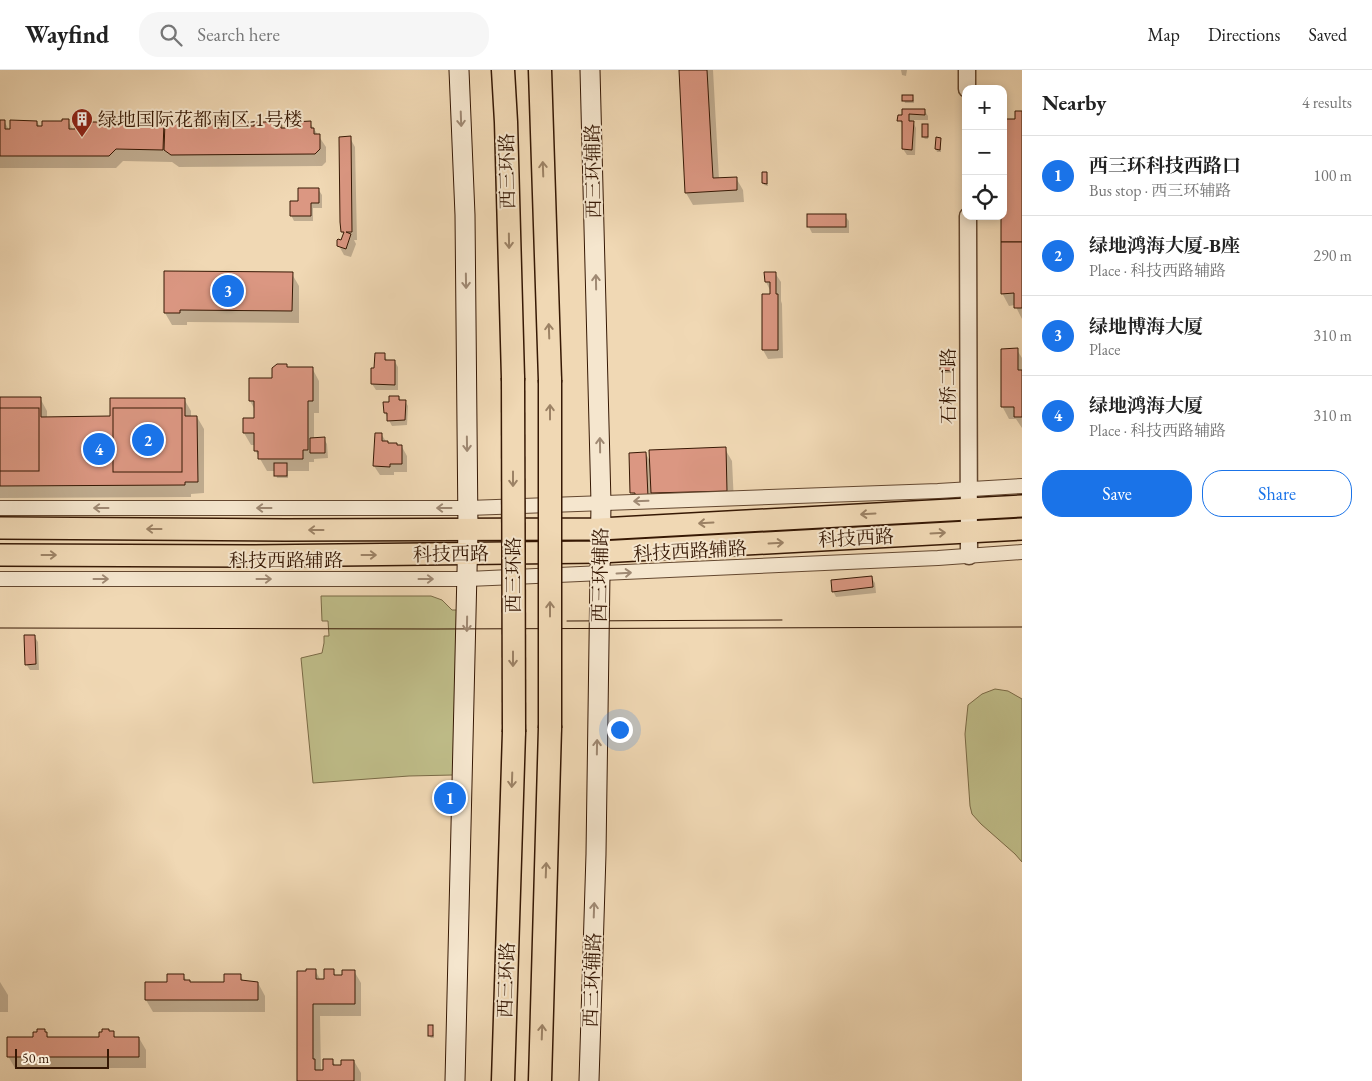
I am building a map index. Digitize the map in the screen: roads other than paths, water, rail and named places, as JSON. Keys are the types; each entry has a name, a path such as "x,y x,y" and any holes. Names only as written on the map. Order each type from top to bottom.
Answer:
{"highway":[{"name":"西三环路","path":"503,70 513,378 514,732 503,1081"},
{"name":"西三环路","path":"540,70 550,380 550,728 540,1081"}],"main road":[{"path":"455,1081 468,579 465,215 459,70"},
{"name":"西三环辅路","path":"589,1081 596,854 600,574 590,70"},
{"name":"科技西路","path":"0,528 275,530 600,529 969,498 1022,506"},
{"name":"科技西路","path":"0,555 600,552 1022,528"}],"street":[{"path":"967,70 967,85"},
{"name":"石桥二路","path":"968,220 969,556"},
{"path":"0,508 468,508 938,491 969,498 1022,486"},
{"name":"科技西路辅路","path":"0,579 468,579 1022,552"}],"tram line":[{"path":"567,621 782,620"},
{"path":"0,628 1022,627"}],"place":[{"name":"绿地国际花都南区-1号楼","path":"82,138"},
{"name":"绿地博海大厦","path":"228,291"},
{"name":"绿地鸿海大厦-B座","path":"148,440"},
{"name":"绿地鸿海大厦","path":"99,449"},
{"name":"西三环科技西路口","path":"450,798"}]}
